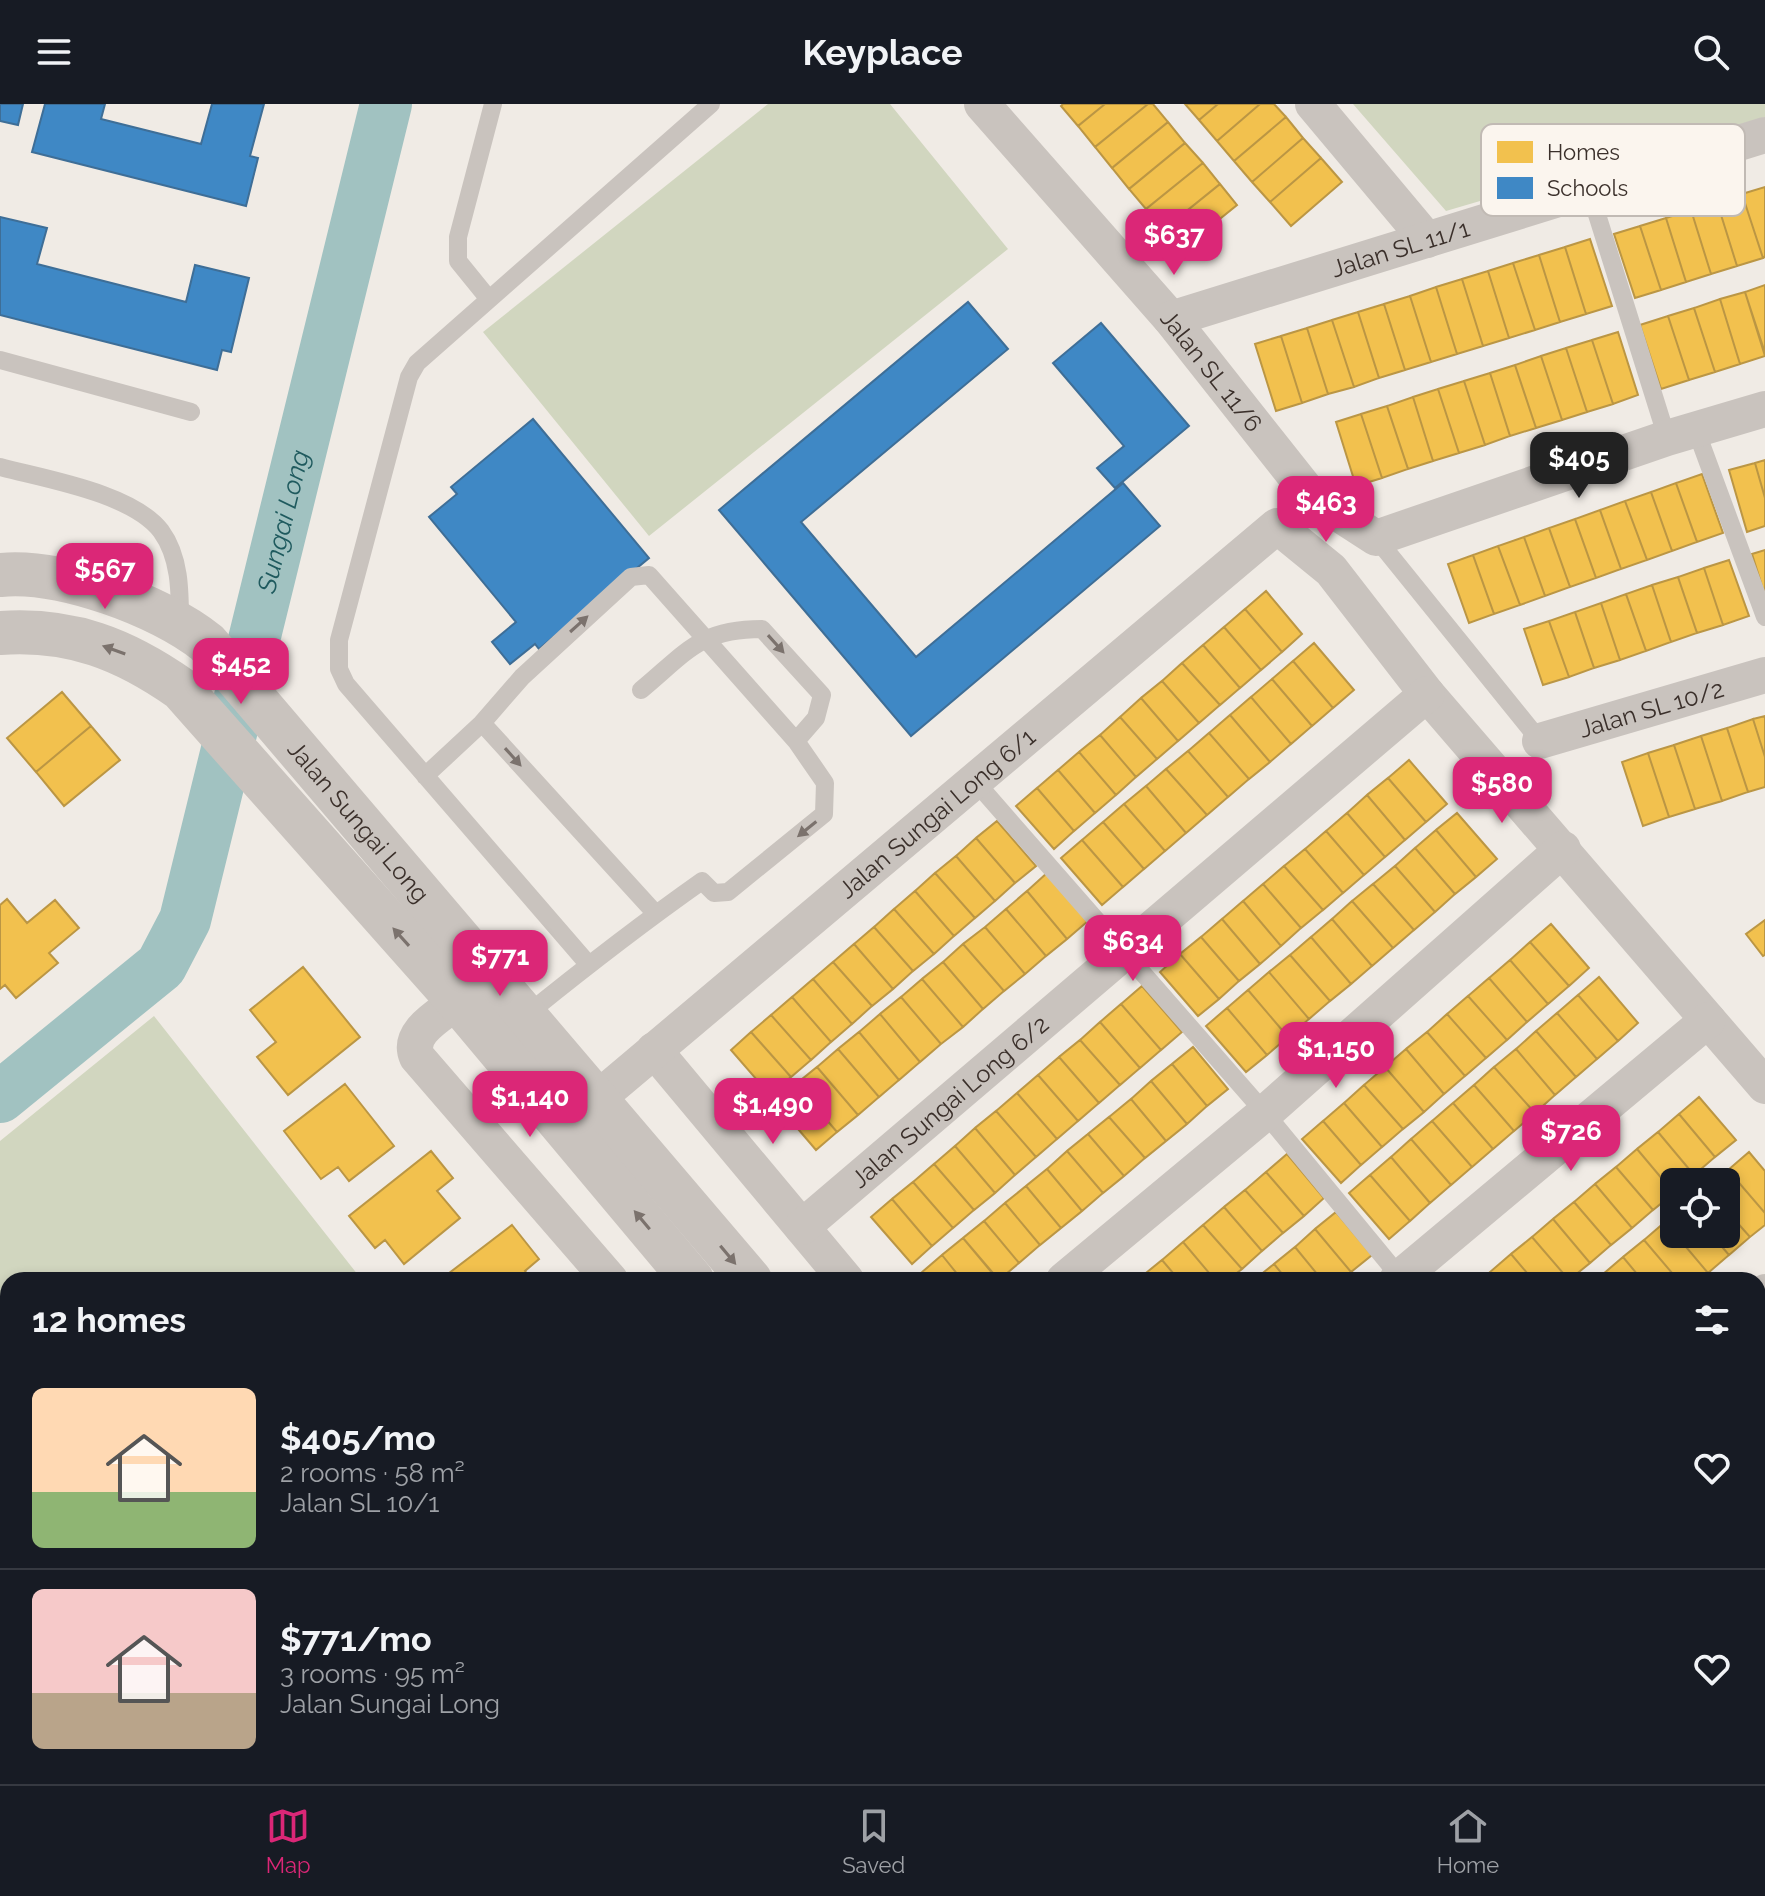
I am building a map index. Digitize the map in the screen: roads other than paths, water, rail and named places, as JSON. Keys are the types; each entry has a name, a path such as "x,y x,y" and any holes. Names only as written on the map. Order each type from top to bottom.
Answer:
{"street":[{"name":"Jalan SL 11/6","path":"982,104 1171,319 1311,496 1376,538"},
{"path":"1313,104 1427,240"},
{"name":"Jalan SL 11/1","path":"1745,141 1765,135"},
{"name":"Jalan SL 11/1","path":"1171,319 1503,216"},
{"path":"1376,538 1765,409"},
{"name":"Jalan Sungai Long 6/1","path":"597,1099 1277,526 1331,570 1427,694"},
{"name":"Jalan Sungai Long","path":"8,567 146,605 194,632 276,723 743,1272"},
{"name":"Jalan Sungai Long","path":"0,633 51,633 88,641 139,659 181,689 458,1001 685,1272"},
{"name":"Jalan SL 10/2","path":"1540,741 1765,675"},
{"path":"1427,694 1765,1086"},
{"name":"Jalan Sungai Long 6/2","path":"802,1227 1427,694"},
{"path":"1074,1272 1265,1113 1563,849"},
{"path":"458,1001 416,1035 413,1046 417,1057 603,1272"},
{"path":"1406,1272 1708,1020"},
{"path":"654,1050 839,1272"}],"lane":[{"path":"488,298 458,261 458,237 493,104"},
{"path":"589,965 346,684 339,669 339,640 409,377 417,363 711,104"},
{"path":"1599,216 1682,434 1765,617"},
{"path":"0,360 191,412"},
{"path":"0,467 123,504 150,519 163,533 176,563 194,632"},
{"path":"1376,538 1540,741"},
{"path":"425,776 482,723 522,677 631,577 649,575 796,741 825,783 824,814 728,892 714,893 702,881 525,1016"},
{"path":"641,690 706,636 739,629 762,629 822,695 816,718 796,741"},
{"path":"482,723 656,914"},
{"path":"974,780 1126,950 1265,1113 1392,1272"}],"waterway":[{"name":"Sungai Long","path":"0,1097 161,966 185,920 386,104"}]}
